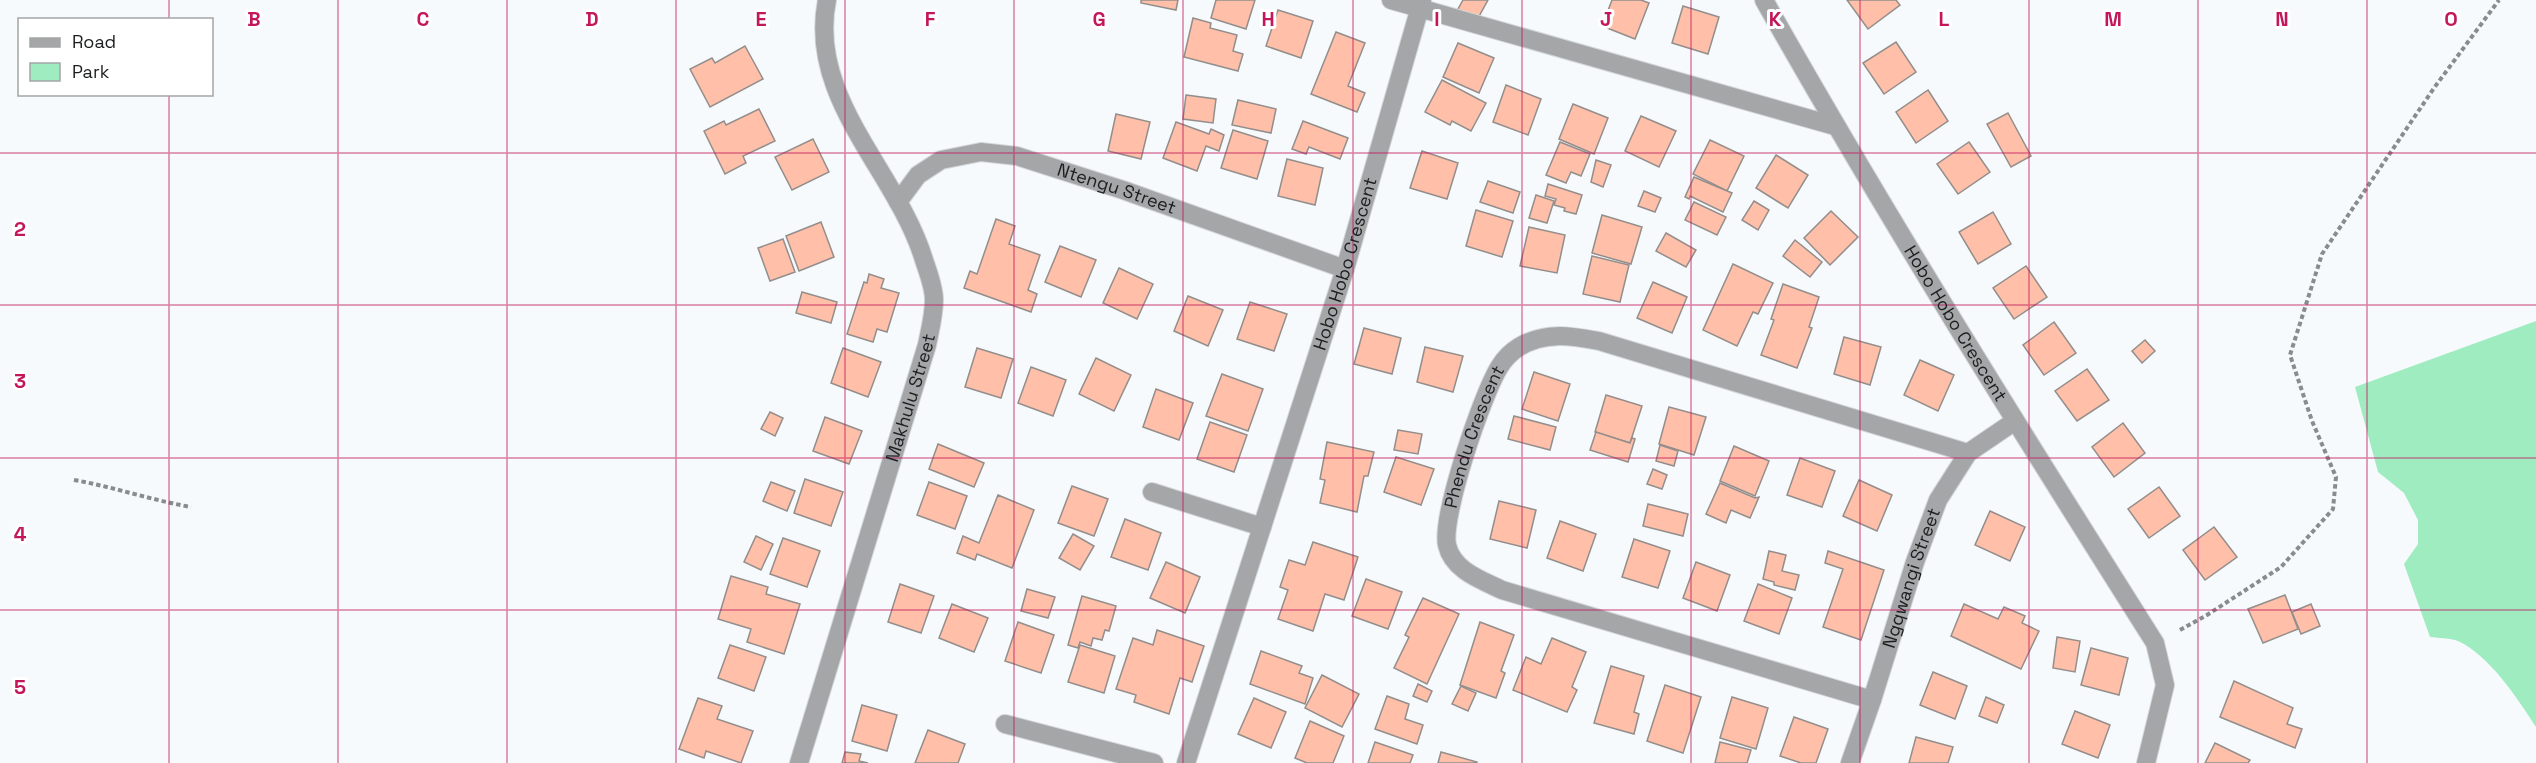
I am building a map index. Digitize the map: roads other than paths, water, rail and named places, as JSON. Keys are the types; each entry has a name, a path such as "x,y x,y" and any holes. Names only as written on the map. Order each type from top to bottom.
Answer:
{"street":[{"name":"Makhulu Street","path":"799,763 932,326 934,298 919,241 908,215 898,202 841,104 829,74 823,43 822,20 826,0"},
{"path":"1391,0 1420,4 1835,126"},
{"name":"Hobo Hobo Crescent","path":"1764,0 1835,126 2015,421 2155,643 2165,685 2146,763"},
{"name":"Hobo Hobo Crescent","path":"1191,762 1262,527 1346,269 1420,4"},
{"name":"Ntengu Street","path":"898,202 918,175 941,160 981,152 1017,156 1123,190 1346,269"},
{"name":"Phendu Crescent","path":"1872,700 1503,590 1461,567 1447,545 1453,492 1488,392 1508,355 1520,346 1542,337 1563,335 1599,341 1968,453"},
{"name":"Ngqwangi Street","path":"1850,763 1938,500 1968,453 2015,421"},
{"path":"1152,492 1262,527"},
{"path":"1005,724 1154,763"}]}
